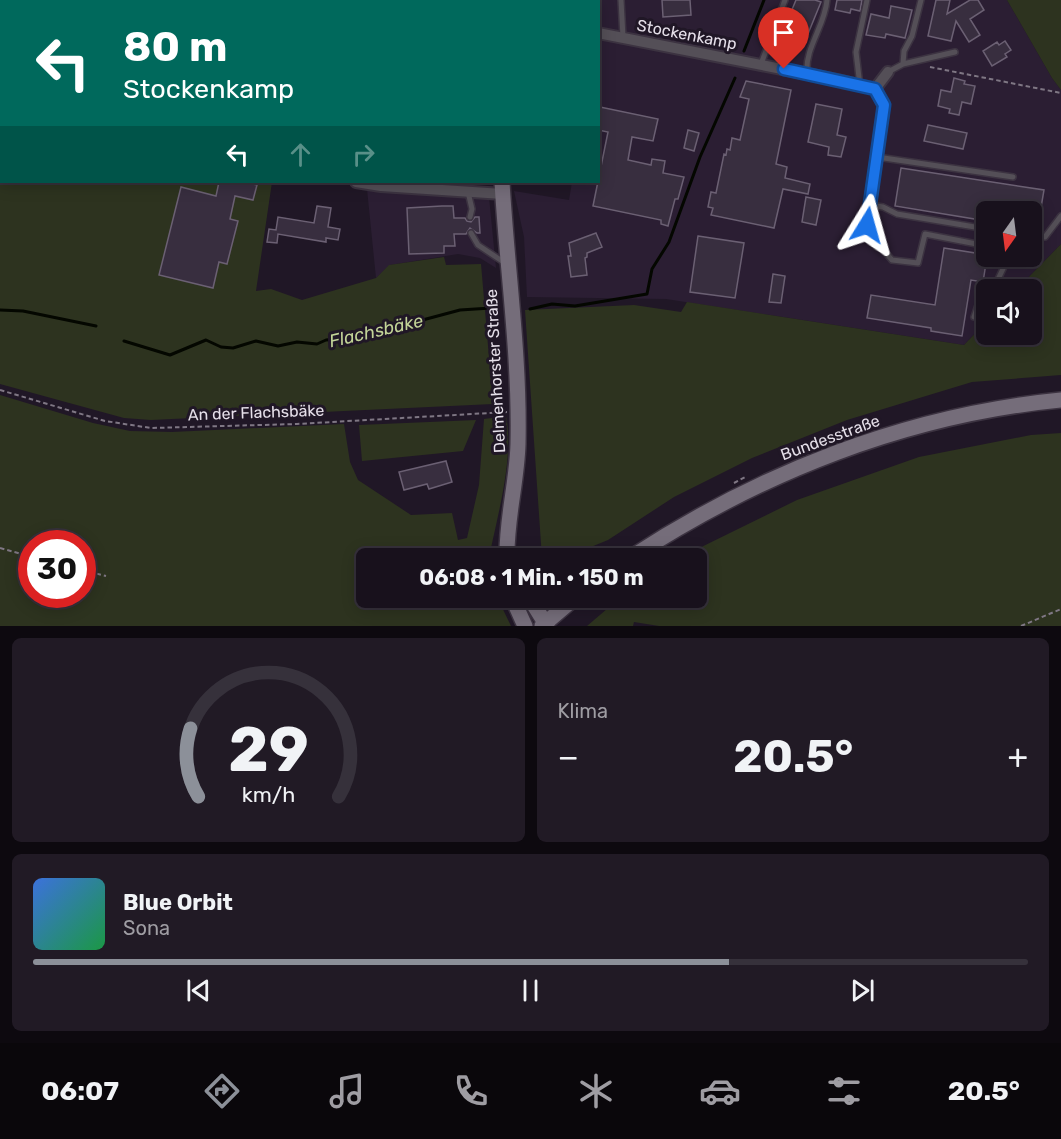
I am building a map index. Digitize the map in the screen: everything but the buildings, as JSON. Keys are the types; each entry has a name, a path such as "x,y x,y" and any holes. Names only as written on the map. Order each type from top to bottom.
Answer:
{"main road":[{"name":"Delmenhorster Straße","path":"502,188 518,411 517,469 507,548"},
{"name":"Bundesstraße","path":"645,548 735,496 771,478 847,448 886,435 964,415 1061,400"},
{"path":"517,608 525,626"},
{"path":"535,608 545,625 564,608"}],"street":[{"name":"Stockenkamp","path":"600,33 875,89"},
{"path":"878,244 870,237 867,225 884,105 875,89 888,72"},
{"path":"362,183 468,192 502,188"}],"lane":[{"path":"621,0 622,37"},
{"path":"760,64 785,0"},
{"path":"807,74 806,60 827,10 827,0"},
{"path":"860,86 856,52 867,0"},
{"path":"903,64 904,51 912,36 921,0"},
{"path":"888,72 903,64 955,52"},
{"path":"877,157 1013,177"},
{"path":"468,192 472,208 470,217"},
{"path":"870,205 883,207 897,214 976,227"},
{"path":"1042,237 1045,237 1061,216"},
{"path":"471,233 478,245 508,266"},
{"path":"878,244 892,260 918,263 925,234 976,244"},
{"path":"974,317 976,311"}],"path":[{"path":"930,67 1061,93"},
{"name":"An der Flachsbäke","path":"0,390 105,421 151,428 297,424 518,411"},
{"path":"494,548 496,535"},
{"path":"0,548 18,553"},
{"path":"96,574 106,576"},
{"path":"1021,626 1061,609"}],"shaded area":[{"path":"600,0 1007,0 1061,90 1061,244 1042,263 1042,201 976,201 976,267 1039,267 1027,279 976,279 976,332 964,345 666,299 527,297 524,237 514,191 569,200 572,183 600,183"},
{"path":"367,189 489,197 496,268 480,258 458,254 390,265 376,278"}],"green space":[{"path":"1007,0 1061,0 1061,90 1052,78"},
{"path":"0,183 272,183 256,291 271,289 302,300 376,278 389,265 444,257 446,265 481,264 493,404 151,420 124,418 0,384"},
{"path":"1061,244 1061,375 972,382 847,420 752,458 674,497 608,540 588,548 541,548 525,310 634,305 681,312 687,302 964,345 976,332 976,345 1042,345 1042,279 1027,279 1039,267 1042,267 1042,263"},
{"path":"0,395 93,423 130,431 172,432 344,424 350,462 358,480 411,515 452,513 458,540 467,538 479,485 484,419 506,416 507,465 491,548 356,548 356,608 502,608 511,626 0,626"},
{"path":"476,420 463,451 362,461 359,425"},
{"path":"1061,433 1061,626 659,626 634,622 633,626 587,626 608,608 707,608 707,548 699,548 797,500 919,457 1031,435"}],"waterway":[{"name":"Flachsbäke","path":"744,51 764,0"},
{"name":"Flachsbäke","path":"530,309 552,304 575,306 647,294 652,269 669,242 700,157 735,78"},
{"name":"Flachsbäke","path":"124,341 170,355 206,340 221,347 233,348 256,341 278,346 297,342 317,344 326,340 359,337 460,310 491,308"},
{"name":"Flachsbäke","path":"0,310 23,311 96,326"}],"route":[{"path":"784,69 875,89 884,105 867,225"}]}
